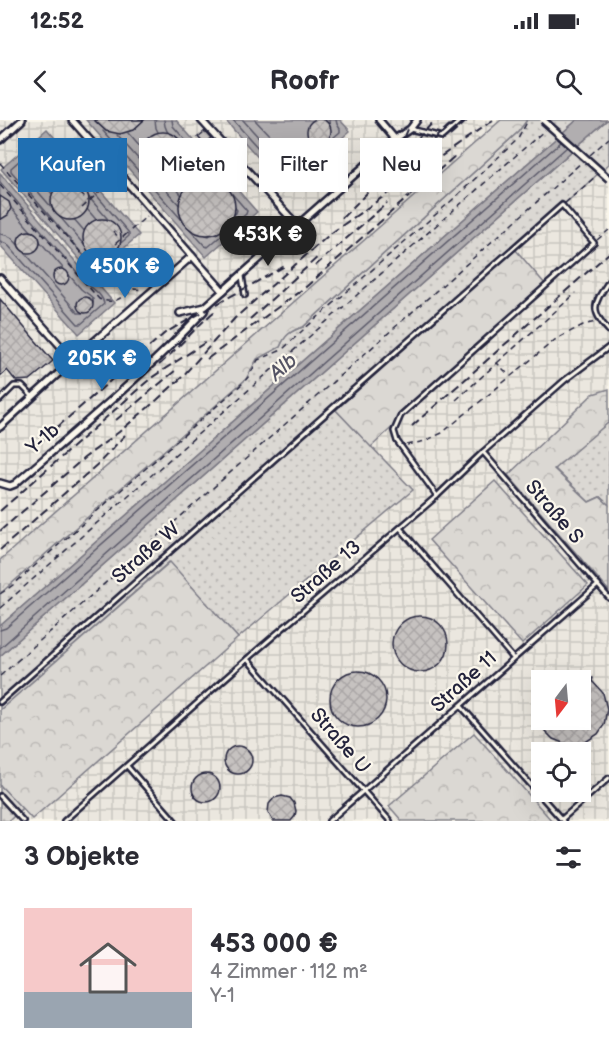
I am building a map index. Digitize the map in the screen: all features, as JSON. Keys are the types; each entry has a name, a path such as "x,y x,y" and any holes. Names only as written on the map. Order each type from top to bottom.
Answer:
{"street":[{"path":"0,140 22,120"},
{"path":"72,120 88,138"},
{"path":"201,120 297,225"},
{"path":"379,120 394,138"},
{"name":"Y-1b","path":"396,138 410,129 417,120"},
{"path":"543,120 609,178"},
{"name":"Y-1b","path":"0,483 10,486 15,484 184,333 205,307 360,170"},
{"path":"127,182 223,291"},
{"path":"0,426 192,256"},
{"path":"0,278 73,360"},
{"name":"Y-1b","path":"180,313 205,307"}],"lane":[{"path":"410,129 442,137 461,120"},
{"path":"437,496 397,441 394,430 401,415 594,243 562,205"},
{"name":"Straße W","path":"0,702 562,205"},
{"path":"242,274 245,294"},
{"path":"609,281 597,300 596,312 609,331"},
{"name":"Straße 13","path":"64,821 247,659 437,496 565,380 609,347"},
{"path":"0,400 14,386 22,386 33,398"},
{"name":"Straße S","path":"483,452 609,598"},
{"path":"400,528 513,658"},
{"name":"Straße 11","path":"329,821 598,585"},
{"name":"Straße U","path":"247,659 390,821"},
{"path":"461,706 562,820 609,778"},
{"path":"126,766 176,821"},
{"path":"0,796 20,820"}],"path":[{"path":"0,594 243,383 258,360 282,350 450,202 518,139 530,120"},
{"path":"0,608 546,129"},
{"path":"80,138 85,134"},
{"path":"591,154 609,138"},
{"path":"0,676 582,162"},
{"path":"0,163 93,266"},
{"path":"562,205 596,177"},
{"path":"0,184 99,299 108,303 134,289 149,293"},
{"path":"81,208 98,192"},
{"path":"80,193 88,201"},
{"path":"115,244 152,211"},
{"path":"594,243 609,230"},
{"path":"113,231 120,239"},
{"path":"456,400 576,294"},
{"path":"397,441 407,446 442,433 556,339 582,325 600,321"},
{"path":"496,363 510,376"}],"shaded area":[{"path":"0,120 501,120 442,172 442,138 360,138 360,192 419,192 0,560"},
{"path":"609,159 609,821 0,821 0,695"}],"green space":[{"path":"501,120 527,120 518,132 303,327 288,334 280,347 257,359 246,379 0,593 0,560 419,192 442,192 442,172"},
{"path":"527,120 577,120 0,626 0,593 246,379 257,359 280,347 288,334 303,327 518,132"},
{"path":"609,120 609,164 336,410 413,490 238,638 169,562 0,710 0,656"},
{"path":"515,249 545,284 371,447 336,410"},
{"path":"609,389 609,422 554,469 589,502 600,497 609,505 609,591 508,475 593,394"},
{"path":"609,422 609,505 600,497 589,502 554,468"},
{"path":"495,481 588,585 522,644 429,540"},
{"path":"170,562 238,638 32,819 0,785 0,710"},
{"path":"474,733 531,797 531,802 535,802 552,821 402,821 389,806"},
{"path":"0,785 22,808 9,821 0,821"}],"water":[{"path":"86,120 176,120 192,138 139,138 139,181 127,167 127,138 102,138"},
{"path":"225,120 340,120 350,131 342,138 259,138 259,159 247,145 247,138 241,138"},
{"path":"577,120 607,120 0,656 0,626"},
{"path":"47,129 55,138 37,138"},
{"path":"18,154 18,189 1,169"},
{"path":"0,173 92,281 94,280 114,303 79,334 0,245"},
{"path":"21,192 102,192 139,235 93,275"},
{"path":"149,192 239,192 257,212 206,257"}],"building":[{"path":"94,120 144,120 133,130 120,134 106,131"},
{"path":"324,120 330,126 329,138 309,138 307,131 310,122"},
{"path":"205,131 211,138 199,138"},
{"path":"155,133 171,133 178,138 148,138"},
{"path":"54,192 86,192 88,208 77,219 63,219 52,208"},
{"path":"184,192 230,192 234,202 233,218 227,227 218,233 207,235 196,233 187,227 181,218 179,207"},
{"path":"0,196 9,202 11,208 8,215 0,220"},
{"path":"102,219 109,220 115,225 120,231 120,245 115,251 109,256 102,257 95,256 89,251 84,245 83,238 84,231 89,225 95,220"},
{"path":"29,231 37,234 40,242 37,250 29,253 21,250 18,242 21,234"},
{"path":"58,269 64,269 69,277 67,283 58,285 53,280 53,274"},
{"path":"82,297 88,297 93,305 91,311 82,313 77,308 77,302"},
{"path":"0,299 53,361 30,380 16,381 7,370 0,376"},
{"path":"420,616 431,618 440,624 446,633 448,644 446,655 440,664 431,670 420,672 409,670 400,664 394,655 392,644 394,633 400,624 409,618"},
{"path":"358,671 369,673 378,679 384,688 386,699 384,710 378,719 369,725 358,727 347,725 338,719 332,710 330,699 332,688 338,679 347,673"},
{"path":"591,678 593,678 592,681 603,693 607,709 604,725 598,734 586,742 560,742 553,739 545,731 591,730"},
{"path":"238,746 248,750 252,760 248,770 238,774 228,770 224,760 228,750"},
{"path":"206,774 216,778 220,788 216,798 206,802 196,798 192,788 196,778"},
{"path":"282,796 290,798 294,803 295,816 291,821 273,821 268,812 269,804 274,798"}],"railway":[{"path":"403,138 411,120"},
{"path":"342,218 435,120"},
{"path":"435,138 455,120"},
{"path":"450,136 468,120"},
{"path":"0,531 84,458 157,400 181,378 235,318 330,234 493,120"},
{"path":"207,359 307,286 455,156"},
{"path":"315,266 387,203"},
{"path":"412,426 609,253"},
{"path":"250,319 319,256"},
{"path":"37,445 165,333 285,266"},
{"path":"159,365 215,311"},
{"path":"0,511 151,378 209,340"},
{"path":"116,420 176,370"},
{"path":"0,550 100,462 125,435"}],"water label":[{"name":"Alb","path":"283,367"}]}
